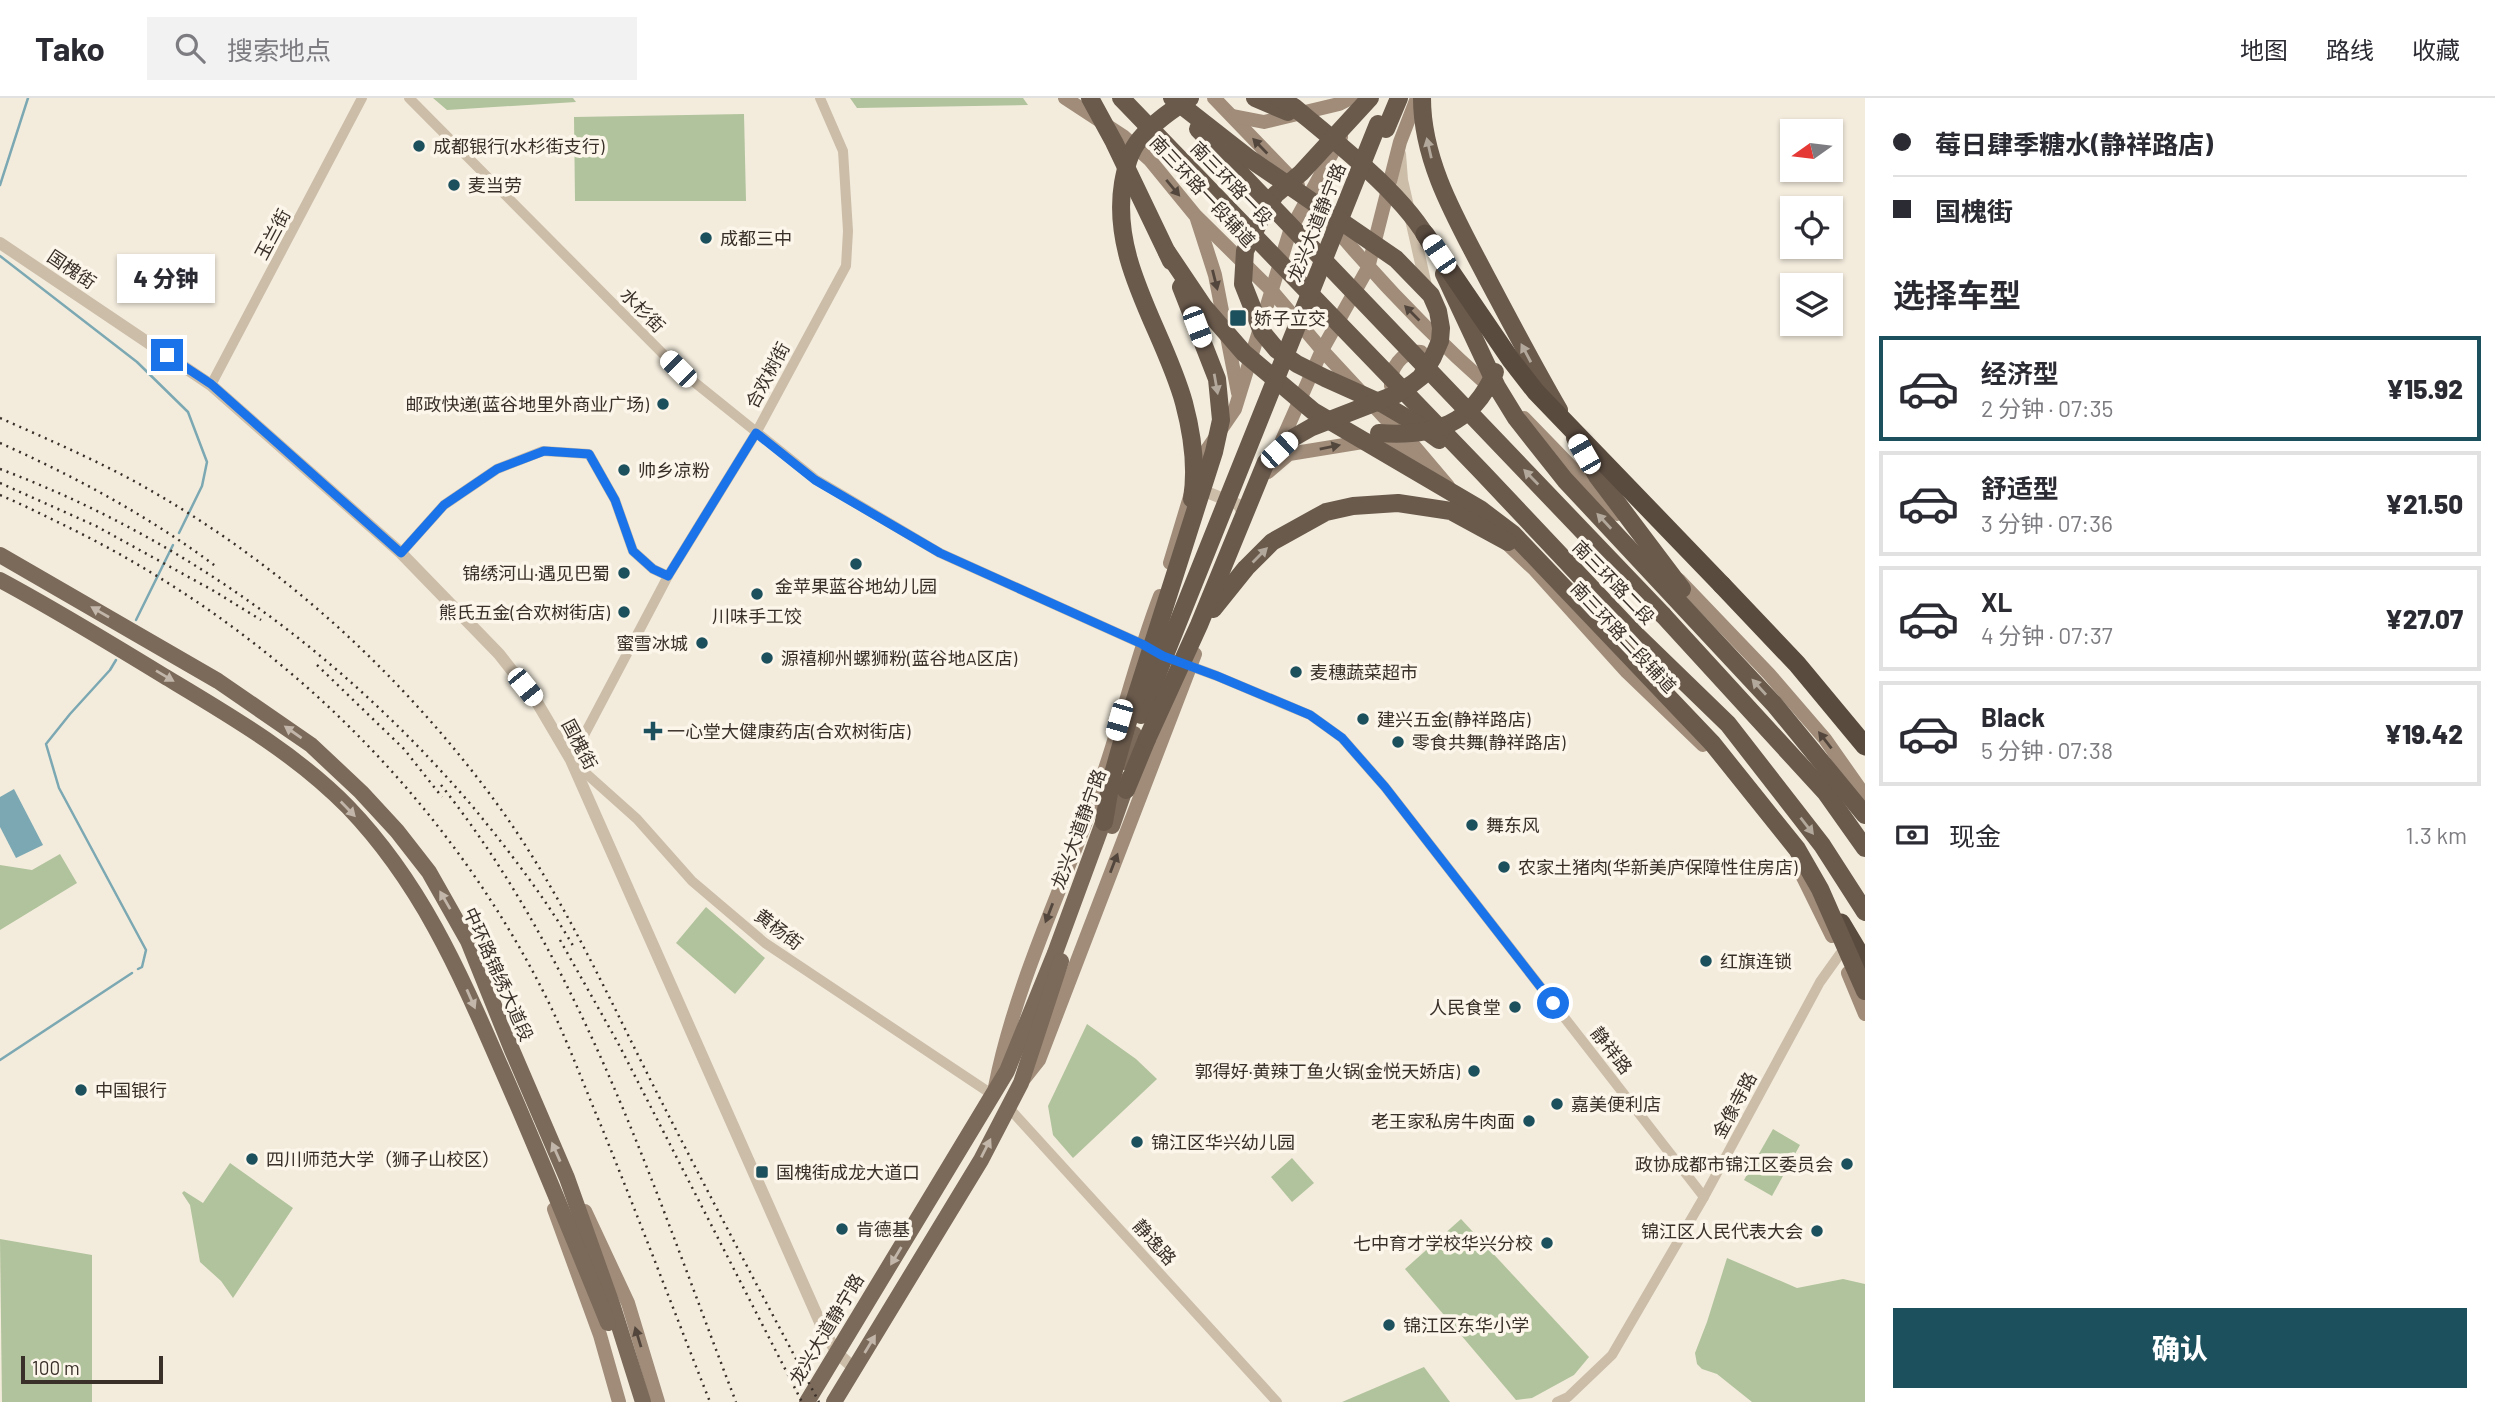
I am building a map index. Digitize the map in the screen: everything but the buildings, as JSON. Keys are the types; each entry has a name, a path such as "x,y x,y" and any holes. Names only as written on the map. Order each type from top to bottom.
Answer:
{"highway":[{"path":"1090,98 1167,251 1217,379 1221,419 1214,452 1186,537 1126,790"},
{"name":"南三环路一段","path":"1121,98 1313,297"},
{"path":"1104,822 1111,780 1199,625 1266,462 1291,439 1312,427 1397,394 1412,384 1421,377 1440,341 1438,311 1431,295 1396,259 1303,197 1170,98"},
{"name":"南三环路一段","path":"1170,98 1327,263"},
{"path":"1186,537 1193,492 1193,447 1184,402 1135,280 1124,237 1120,201 1126,163 1139,140 1162,117 1190,98"},
{"path":"1255,98 1282,108 1325,132"},
{"path":"1279,98 1325,132 1391,191 1425,234 1536,391 1797,664 1865,746"},
{"path":"1370,98 1301,173 1275,195 1245,251 1243,284 1262,332 1277,350 1297,364 1395,410 1480,471"},
{"path":"1382,126 1388,98"},
{"path":"1382,126 1399,98"},
{"path":"1420,98 1431,156 1446,197 1533,365 1597,476 1734,659"},
{"name":"龙兴大道静宁路","path":"1137,735 1382,126"},
{"path":"1425,234 1497,387 1516,418 1565,480 1774,704 1865,815"},
{"path":"1167,251 1204,307 1244,353 1313,411 1480,509 1513,534 1712,743 1797,849 1865,963"},
{"path":"1335,424 1366,431 1415,435 1454,424 1475,406 1499,363 1498,328 1479,261"},
{"name":"南三环路二段","path":"1327,263 1663,615 1826,793 1865,848"},
{"name":"南三环路二段","path":"1313,297 1630,630 1728,724 1822,845 1865,912"},
{"path":"1199,625 1246,568 1272,542 1300,524 1326,512 1353,506 1398,503 1451,511 1523,550 1555,579"},
{"path":"1820,889 1865,991"}],"main road":[{"name":"南三环路一段辅道","path":"1065,98 1132,144 1150,160 1195,215 1272,291 1301,325"},
{"path":"1214,98 1310,197 1368,268 1457,358 1523,416 1769,674 1825,738 1865,796"},
{"path":"1233,117 1264,122 1339,104 1351,98"},
{"path":"993,1095 1002,1051 1040,936 1104,770 1202,457 1235,409 1290,231 1361,98"},
{"path":"1021,1083 1039,1060 1190,666 1268,472 1322,350 1368,268 1401,142 1420,98"},
{"path":"1195,215 1214,275 1239,390 1235,409"},
{"name":"南三环路二段辅道","path":"1301,325 1397,431 1409,440 1438,477 1535,570 1628,672 1713,754 1796,862 1865,1014"},
{"path":"1409,440 1394,410 1390,377 1399,359 1416,351 1457,358"},
{"path":"1268,472 1289,454 1381,439 1394,443 1438,477"},
{"name":"中环路锦绣大道段","path":"0,555 218,681 311,745 388,821 429,872 468,941 568,1178 643,1402"},
{"name":"中环路锦绣大道段","path":"0,580 208,702 295,759 348,807 382,846 409,883 452,956 611,1331 632,1402"},
{"name":"龙兴大道静宁路","path":"834,1402 981,1160 1021,1083 1066,945 1126,790"},
{"name":"龙兴大道静宁路","path":"807,1402 1007,1071 1104,822"},
{"path":"527,1128 600,1335 619,1402"},
{"path":"568,1178 605,1250 628,1303 658,1402"}],"street":[{"name":"玉兰街","path":"211,384 362,98"},
{"name":"水杉街","path":"410,98 678,369 815,480 940,553 1142,644"},
{"name":"合欢树街","path":"571,760 668,576 756,433 846,266 848,231 843,151 820,98"},
{"path":"1401,142 1402,180 1418,258 1441,341"},
{"name":"国槐街","path":"0,243 211,384 401,553 499,654 538,704 571,760 823,1329 837,1353 855,1368"},
{"path":"401,553 444,505 497,469 544,451 589,454 615,500 633,551 653,569 668,576"},
{"path":"1193,486 1239,505 1245,515 1245,532"},
{"name":"静祥路","path":"1142,644 1163,656 1310,715 1342,738 1385,787 1704,1197"},
{"name":"黄杨街","path":"571,760 637,819 692,881 765,943 993,1095"},
{"path":"1796,862 1854,955 1865,980"},
{"name":"金像寺路","path":"1557,1402 1568,1397 1612,1355 1704,1197 1820,982 1840,954"},
{"name":"静逸路","path":"1007,1107 1277,1402"}],"green space":[{"path":"433,98 573,98 576,102 447,110"},
{"path":"850,98 1023,98 1028,105 857,108"},
{"path":"744,114 746,201 575,201 574,117"},
{"path":"60,854 77,883 0,930 0,865 32,870"},
{"path":"706,907 765,958 735,994 676,943"},
{"path":"1087,1024 1136,1059 1157,1079 1073,1158 1053,1135 1048,1106"},
{"path":"1773,1129 1800,1145 1772,1196 1744,1180"},
{"path":"1292,1158 1314,1183 1292,1202 1271,1177"},
{"path":"230,1163 293,1208 233,1298 221,1281 200,1262 190,1205 182,1193 184,1191 203,1203"},
{"path":"1461,1219 1589,1357 1574,1375 1532,1398 1516,1400 1405,1269"},
{"path":"0,1239 92,1255 92,1402 2,1402"},
{"path":"1727,1258 1797,1288 1843,1279 1865,1284 1865,1402 1752,1402 1717,1374 1702,1369 1697,1364 1695,1353"},
{"path":"1424,1367 1450,1402 1342,1402"}],"water":[{"path":"14,789 43,845 16,858 0,827 0,797"}],"waterway":[{"path":"0,185 28,98"},
{"path":"0,256 137,362 188,412 207,462 202,486 179,533"},
{"path":"136,620 173,545"},
{"path":"116,660 46,744 59,788 146,950 142,967 138,969"},
{"path":"0,1060 132,973"}],"railway":[{"path":"0,418 132,480 184,510 234,544 283,580 373,660 455,750 516,831 559,901 819,1402"},
{"path":"0,443 113,500 167,532 218,568"},
{"path":"0,469 68,497 134,530 197,567 316,652 371,700 473,807 527,876 575,949"},
{"path":"0,483 96,526 261,620"},
{"path":"0,495 76,531 150,572 221,619 288,671 350,728 408,790 460,856 507,926 548,1001 616,1162 710,1402"},
{"path":"317,665 404,749 442,797"},
{"path":"441,785 491,854 536,928 576,1003 644,1161 736,1402"},
{"path":"560,940 618,1043 802,1402"}],"place":[{"name":"成都银行(水杉街支行)","path":"419,146"},
{"name":"麦当劳","path":"454,185"},
{"name":"成都三中","path":"706,238"},
{"name":"娇子立交","path":"1238,318"},
{"name":"邮政快递(蓝谷地里外商业广场)","path":"663,404"},
{"name":"帅乡凉粉","path":"624,470"},
{"name":"金苹果蓝谷地幼儿园","path":"856,564"},
{"name":"锦绣河山·遇见巴蜀","path":"624,573"},
{"name":"川味手工饺","path":"757,594"},
{"name":"熊氏五金(合欢树街店)","path":"624,612"},
{"name":"蜜雪冰城","path":"702,643"},
{"name":"源禧柳州螺狮粉(蓝谷地A区店)","path":"767,658"},
{"name":"麦穗蔬菜超市","path":"1296,672"},
{"name":"建兴五金(静祥路店)","path":"1363,719"},
{"name":"一心堂大健康药店(合欢树街店)","path":"653,731"},
{"name":"零食共舞(静祥路店)","path":"1398,742"},
{"name":"舞东风","path":"1472,825"},
{"name":"农家土猪肉(华新美庐保障性住房店)","path":"1504,867"},
{"name":"红旗连锁","path":"1706,961"},
{"name":"人民食堂","path":"1515,1007"},
{"name":"郭得好·黄辣丁鱼火锅(金悦天娇店)","path":"1474,1071"},
{"name":"中国银行","path":"81,1090"},
{"name":"嘉美便利店","path":"1557,1104"},
{"name":"老王家私房牛肉面","path":"1529,1121"},
{"name":"锦江区华兴幼儿园","path":"1137,1142"},
{"name":"四川师范大学（狮子山校区）","path":"252,1159"},
{"name":"政协成都市锦江区委员会","path":"1847,1164"},
{"name":"国槐街成龙大道口","path":"762,1172"},
{"name":"肯德基","path":"842,1229"},
{"name":"锦江区人民代表大会","path":"1817,1231"},
{"name":"七中育才学校华兴分校","path":"1547,1243"},
{"name":"锦江区东华小学","path":"1389,1325"}],"route":[{"path":"167,355 211,384 401,553 444,505 497,469 544,451 589,454 615,500 633,551 653,569 668,576 756,433 815,480 940,553 1163,656 1310,715 1342,738 1385,787 1553,1003"}]}
